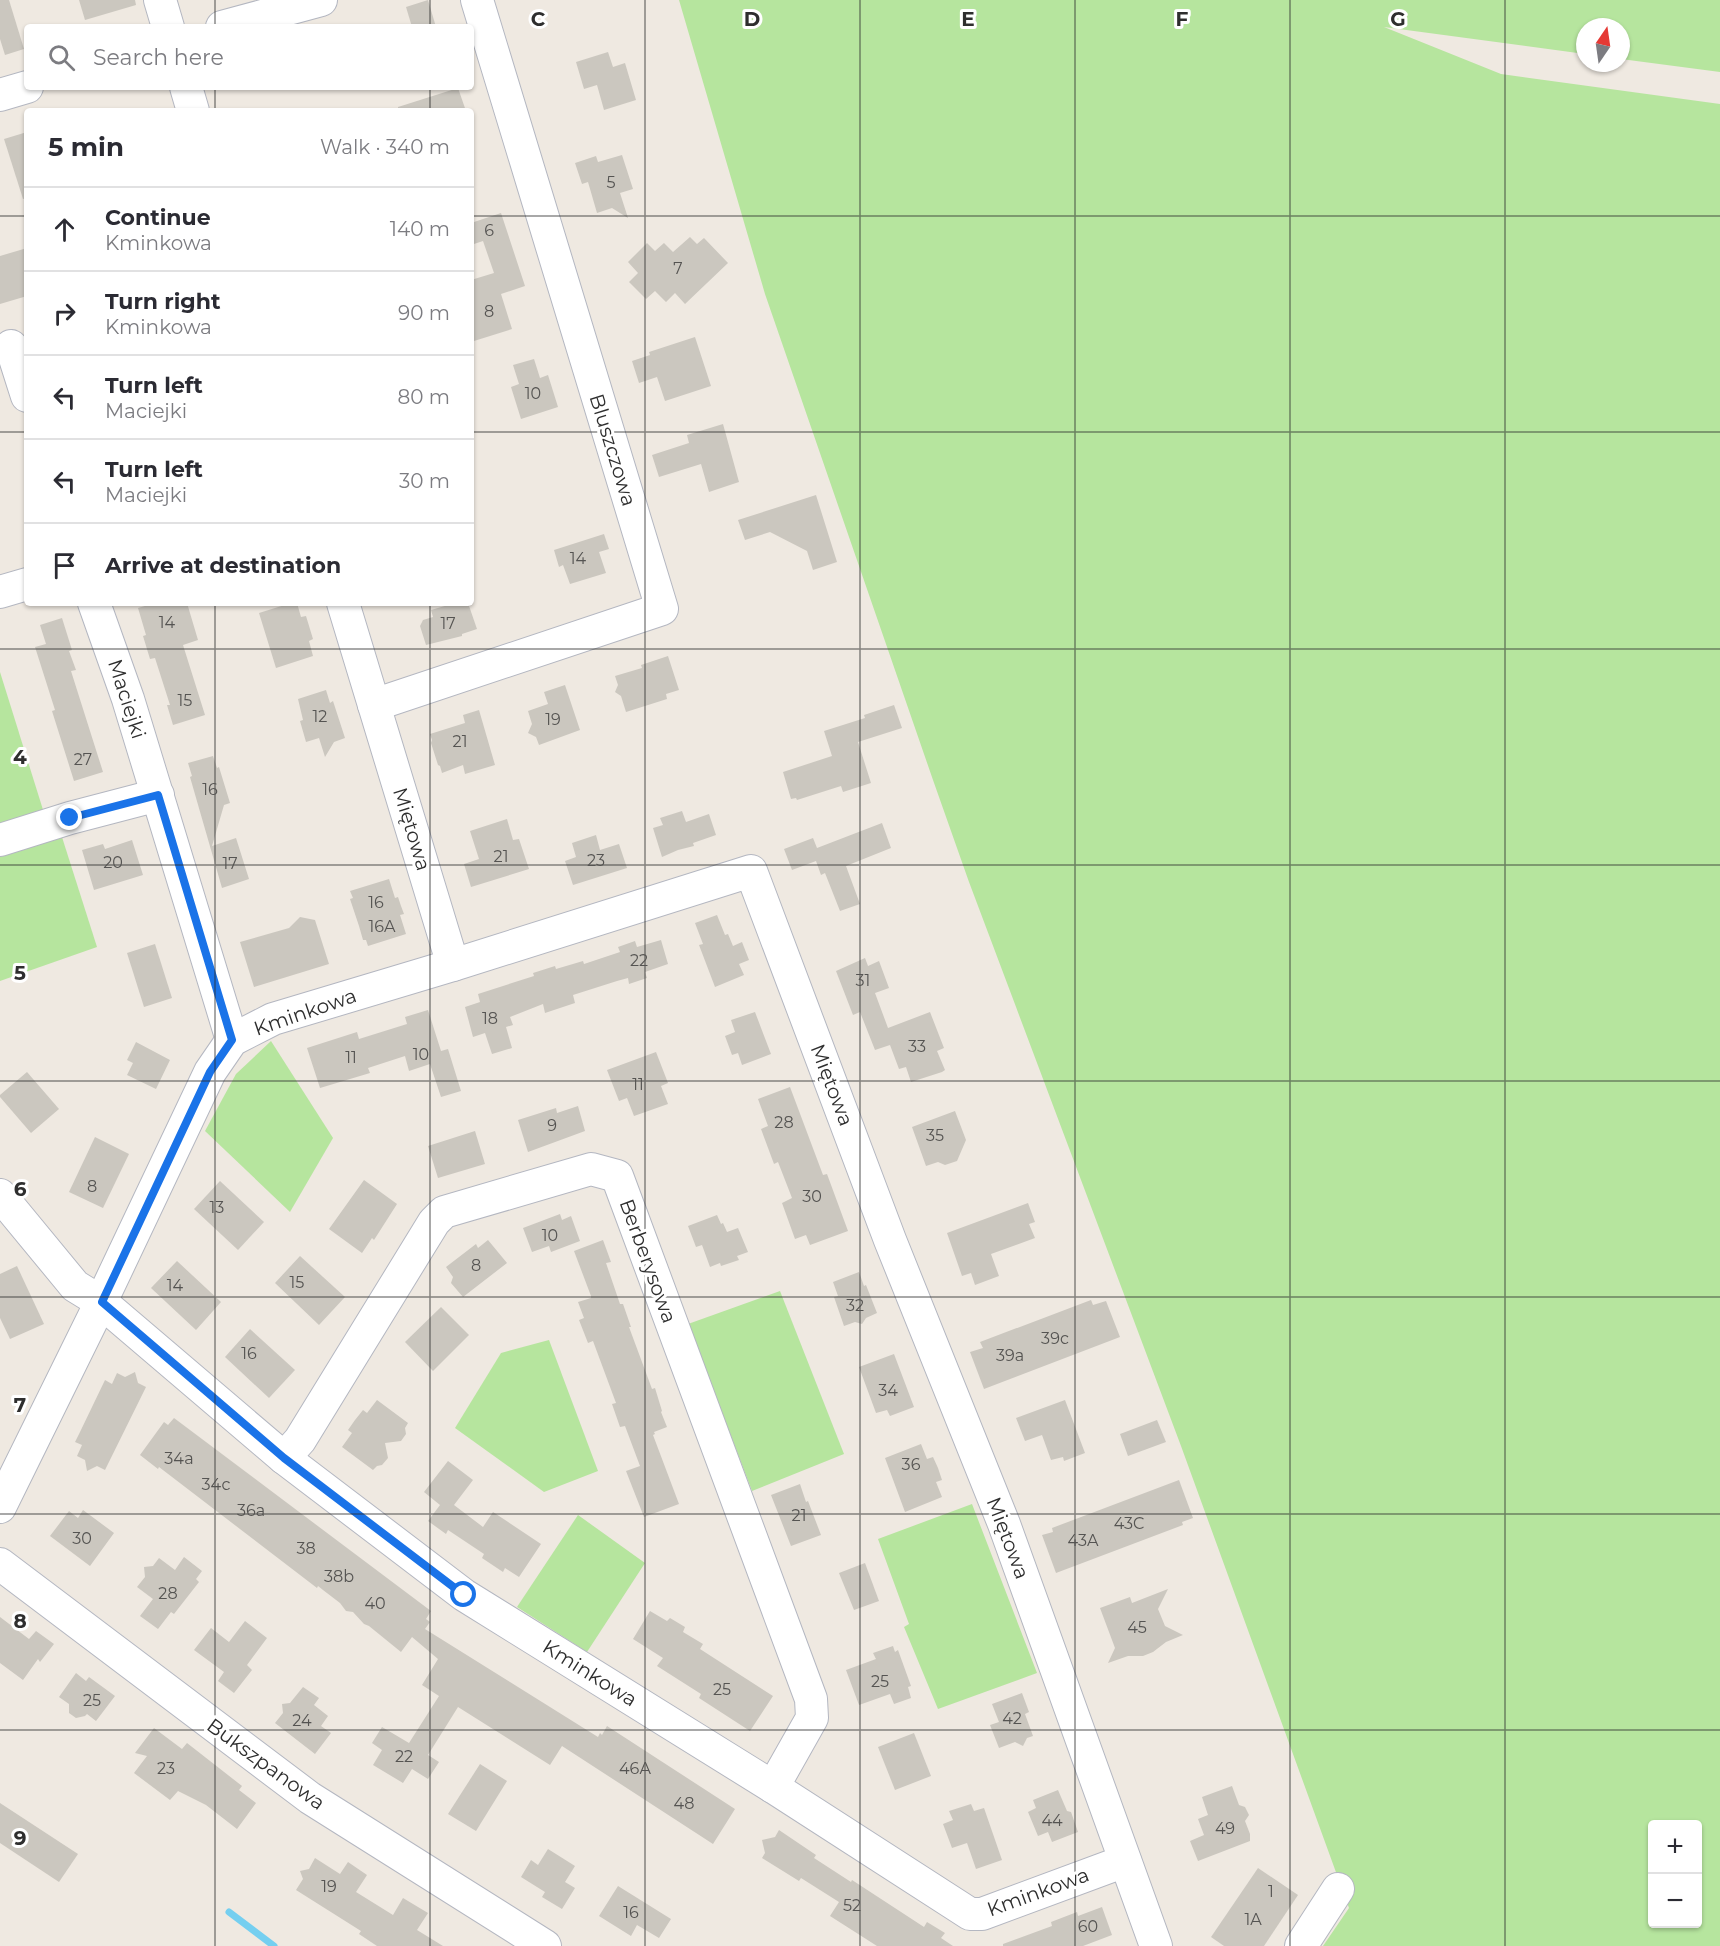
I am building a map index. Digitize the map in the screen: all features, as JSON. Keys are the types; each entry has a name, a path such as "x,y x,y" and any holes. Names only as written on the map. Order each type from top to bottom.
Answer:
{"street":[{"path":"160,0 167,24"},
{"path":"233,24 321,0"},
{"name":"Bluszczowa","path":"374,705 662,609 477,0"},
{"path":"0,95 24,88"},
{"path":"187,90 192,108"},
{"path":"11,346 24,387"},
{"path":"0,592 24,585"},
{"name":"Maciejki","path":"95,606 128,699 232,1040"},
{"name":"Miętowa","path":"344,606 453,965 751,871 890,1240 1004,1524 1156,1946"},
{"path":"0,840 70,818 158,795"},
{"name":"Kminkowa","path":"0,1507 102,1302 210,1072 232,1040 273,1019 453,965"},
{"name":"Berberysowa","path":"284,1458 300,1440 434,1221 444,1212 591,1169 617,1176 811,1699 812,1718 773,1787"},
{"name":"Kminkowa","path":"0,1195 75,1286 102,1302 284,1458 464,1595 773,1787 970,1914 982,1914 1125,1861"},
{"name":"Bukszpanowa","path":"0,1564 310,1798 545,1946"},
{"path":"1301,1946 1338,1889"}],"green space":[{"path":"679,0 1720,0 1720,72 1630,60 1630,18 1576,18 1576,53 1384,27 1501,74 1720,104 1720,1946 1323,1946 1349,1908 1181,1446 969,882 765,294"},
{"path":"0,672 44,813 0,825"},
{"path":"61,834 97,947 0,981 0,850"},
{"path":"271,1041 333,1138 290,1212 205,1131 236,1074"},
{"path":"780,1291 844,1454 752,1491 688,1324"},
{"path":"549,1340 598,1471 544,1492 455,1428 501,1353"},
{"path":"972,1504 1037,1673 938,1709 904,1627 909,1624 878,1539"},
{"path":"578,1515 645,1563 587,1652 517,1607"}],"building":[{"path":"0,0 9,0 24,49 5,55 0,39"},
{"path":"79,0 135,0 136,5 85,20"},
{"path":"428,0 435,24 411,24 406,7"},
{"path":"608,52 613,67 625,63 636,100 604,110 597,85 584,89 576,62"},
{"path":"452,90 459,90 465,108 398,108"},
{"path":"24,133 24,199 23,199 4,139"},
{"path":"622,155 633,189 620,193 628,218 612,208 597,213 588,182 582,184 575,163 596,156 598,162"},
{"path":"501,213 525,286 501,294 512,329 474,341 474,279 494,273 483,241 474,244 474,222"},
{"path":"690,237 697,244 704,238 728,263 685,304 675,293 666,302 655,291 646,299 629,282 638,273 628,262 647,243 655,251 664,243 673,252"},
{"path":"24,249 24,297 0,304 0,256"},
{"path":"695,337 711,386 665,401 657,377 639,383 632,361 650,355 649,352"},
{"path":"534,359 540,378 548,375 558,407 521,419 511,387 519,384 513,365"},
{"path":"723,424 739,482 709,492 701,464 659,477 652,455 689,443 687,435"},
{"path":"816,495 837,562 813,570 807,551 770,532 745,540 738,520"},
{"path":"604,534 609,549 599,552 606,573 570,584 563,565 559,567 554,550"},
{"path":"188,606 198,640 183,645 205,715 173,725 167,705 170,705 155,658 150,659 143,636 146,635 138,608"},
{"path":"281,606 298,606 301,617 306,616 313,639 309,641 313,656 276,668 259,613"},
{"path":"445,606 469,606 477,629 462,634 462,636 426,645 420,626 423,620 433,617 431,610"},
{"path":"62,618 72,650 69,651 76,670 71,671 103,772 74,781 35,647 46,644 40,625"},
{"path":"668,656 679,690 666,694 667,699 626,712 621,696 615,692 618,685 615,676 642,668 641,665"},
{"path":"565,685 580,730 539,745 536,737 528,733 532,724 528,711 548,704 544,692"},
{"path":"326,690 330,703 333,701 345,738 334,742 325,757 319,738 306,742 300,721 303,720 298,699"},
{"path":"894,705 902,728 858,742 871,783 843,792 841,786 797,800 796,798 791,799 783,772 832,756 824,731 865,718 864,715"},
{"path":"479,710 495,765 465,774 463,765 442,773 430,734 465,723 463,715"},
{"path":"213,756 217,768 219,767 230,803 224,805 212,846 236,838 249,879 222,888 188,763"},
{"path":"682,811 686,822 709,814 716,835 693,843 694,846 662,857 653,828 663,825 660,818"},
{"path":"507,819 513,840 519,839 529,869 471,887 464,864 479,859 470,831"},
{"path":"882,823 891,848 846,866 860,904 840,911 825,873 821,875 816,861 792,870 784,849 813,838 817,848"},
{"path":"596,835 600,850 619,844 627,868 573,885 565,861 576,857 572,843"},
{"path":"132,840 143,875 94,890 82,850 103,844 105,849"},
{"path":"389,879 395,898 398,897 404,914 400,915 406,934 368,946 366,940 363,940 350,899 353,898 350,891"},
{"path":"717,915 725,935 728,934 733,946 742,942 749,960 739,964 744,975 715,987 699,945 703,944 695,923"},
{"path":"300,917 315,920 329,964 254,987 240,942 289,928"},
{"path":"661,940 668,964 645,972 647,978 629,984 628,978 573,995 575,1003 545,1013 543,1004 510,1017 513,1025 506,1027 512,1048 492,1054 485,1033 473,1037 465,1007 480,1002 478,994 534,976 533,973 555,966 556,969 583,961 584,964 620,952 618,947 635,941 637,947"},
{"path":"155,944 172,998 144,1007 127,953"},
{"path":"865,958 868,966 879,961 889,988 875,993 888,1028 930,1012 944,1048 937,1051 945,1070 911,1082 906,1067 899,1069 890,1045 875,1050 860,1012 853,1015 836,971"},
{"path":"428,1010 441,1051 448,1049 461,1091 441,1097 430,1064 409,1071 405,1056 368,1068 370,1073 320,1088 307,1048 357,1032 359,1039 407,1024 405,1017"},
{"path":"755,1012 771,1054 742,1065 738,1053 732,1055 725,1036 735,1032 731,1020"},
{"path":"136,1042 170,1060 156,1089 127,1075 133,1063 127,1060"},
{"path":"656,1052 668,1083 661,1086 668,1104 634,1116 627,1098 619,1101 607,1070"},
{"path":"27,1072 59,1109 31,1133 0,1097"},
{"path":"790,1087 823,1175 827,1174 848,1231 810,1245 806,1235 795,1239 782,1203 792,1198 778,1162 774,1164 761,1129 768,1126 758,1099"},
{"path":"578,1106 585,1131 528,1152 518,1120 556,1108 557,1113"},
{"path":"955,1111 966,1140 957,1161 945,1165 938,1162 926,1166 912,1127"},
{"path":"475,1131 485,1164 438,1178 428,1146"},
{"path":"95,1137 129,1154 103,1208 69,1192"},
{"path":"364,1180 397,1204 374,1240 372,1238 362,1253 329,1229"},
{"path":"220,1181 264,1222 238,1250 194,1209"},
{"path":"1028,1203 1035,1222 1029,1224 1035,1238 991,1254 999,1276 975,1285 971,1273 962,1276 947,1233"},
{"path":"560,1214 562,1220 571,1216 580,1241 551,1252 549,1246 532,1252 523,1228"},
{"path":"717,1215 727,1232 738,1228 748,1252 737,1256 739,1260 710,1267 702,1245 696,1247 688,1226"},
{"path":"488,1240 507,1263 463,1297 451,1283 453,1277 446,1267 476,1244 478,1248"},
{"path":"603,1240 611,1262 606,1263 620,1304 623,1304 631,1327 629,1327 652,1389 655,1388 667,1427 654,1432 653,1435 679,1504 644,1517 626,1471 640,1466 625,1426 620,1427 612,1404 616,1403 593,1341 588,1343 579,1320 584,1318 578,1302 591,1298 591,1296 574,1251"},
{"path":"300,1256 345,1297 319,1325 275,1283"},
{"path":"177,1261 221,1302 196,1330 151,1288"},
{"path":"17,1266 44,1324 10,1339 0,1318 0,1274"},
{"path":"859,1272 877,1313 866,1318 862,1324 855,1322 844,1326 834,1297 838,1296 833,1282"},
{"path":"1091,1300 1093,1305 1106,1301 1120,1337 984,1389 970,1352 983,1348 980,1342"},
{"path":"441,1307 469,1335 433,1371 405,1342"},
{"path":"250,1329 295,1370 269,1398 225,1357"},
{"path":"894,1354 914,1407 890,1416 887,1410 876,1413 859,1367"},
{"path":"135,1372 138,1383 146,1387 105,1470 97,1466 87,1471 85,1460 77,1456 82,1445 75,1442 105,1380 112,1384 117,1373 125,1377"},
{"path":"377,1400 408,1423 405,1428 406,1434 401,1441 385,1443 388,1458 373,1470 342,1447 352,1433 348,1430 355,1420 363,1410 367,1413"},
{"path":"1065,1400 1085,1453 1064,1461 1063,1457 1051,1460 1042,1435 1025,1441 1016,1418"},
{"path":"174,1418 431,1611 426,1619 430,1622 425,1629 598,1737 600,1733 602,1735 607,1726 735,1809 713,1844 562,1746 550,1765 458,1707 428,1755 439,1762 428,1779 412,1769 403,1783 373,1765 382,1750 372,1743 382,1727 409,1743 439,1696 422,1685 438,1659 412,1637 401,1652 364,1624 353,1612 346,1611 340,1603 318,1586 317,1588 159,1467 158,1469 140,1455 164,1422 168,1425"},
{"path":"1157,1420 1166,1442 1128,1456 1120,1434"},
{"path":"921,1444 927,1459 933,1457 938,1468 942,1480 936,1482 942,1497 905,1512 885,1458"},
{"path":"448,1461 473,1480 454,1505 483,1527 493,1512 541,1544 519,1577 505,1568 503,1572 482,1558 484,1554 448,1530 446,1534 428,1521 440,1505 424,1492"},
{"path":"1179,1480 1193,1518 1182,1522 1183,1525 1056,1573 1042,1535 1053,1532 1052,1528"},
{"path":"800,1484 821,1535 791,1546 771,1495"},
{"path":"83,1510 114,1533 90,1566 50,1536 69,1511 78,1518"},
{"path":"184,1557 202,1571 196,1579 199,1582 174,1614 171,1612 158,1629 140,1616 153,1599 137,1587 145,1577 144,1567 153,1566 159,1558 175,1570"},
{"path":"865,1563 879,1601 854,1610 839,1573"},
{"path":"1168,1589 1158,1609 1165,1626 1183,1635 1143,1656 1128,1656 1108,1663 1115,1648 1100,1608 1130,1597 1132,1603"},
{"path":"650,1611 667,1621 670,1618 685,1627 683,1632 703,1644 700,1649 773,1696 750,1731 699,1698 701,1694 657,1666 663,1658 633,1639"},
{"path":"0,1617 29,1639 36,1631 54,1644 40,1662 38,1659 23,1680 0,1663"},
{"path":"245,1621 267,1638 247,1665 252,1670 234,1693 218,1681 224,1672 194,1650 211,1628 229,1642"},
{"path":"893,1646 895,1652 898,1650 911,1686 908,1687 911,1698 894,1704 890,1694 859,1705 846,1670 876,1659 873,1653"},
{"path":"76,1673 86,1681 89,1677 115,1696 96,1721 87,1714 76,1718 69,1713 69,1704 59,1697"},
{"path":"303,1687 319,1698 314,1705 328,1716 321,1726 331,1733 315,1754 275,1723 283,1713 282,1704 290,1703"},
{"path":"1022,1693 1029,1712 1025,1714 1033,1736 1027,1738 1023,1746 1015,1742 999,1748 990,1725 999,1722 992,1704"},
{"path":"154,1728 182,1749 187,1743 242,1786 239,1790 256,1803 237,1829 206,1805 178,1791 170,1800 134,1773 147,1756 135,1753"},
{"path":"914,1733 931,1776 895,1790 878,1747"},
{"path":"480,1764 507,1781 476,1831 448,1814"},
{"path":"1232,1786 1239,1805 1245,1807 1249,1815 1245,1821 1250,1841 1198,1861 1190,1841 1204,1835 1198,1819 1208,1815 1202,1797"},
{"path":"1058,1790 1067,1811 1071,1812 1078,1832 1052,1842 1048,1832 1038,1836 1028,1812 1036,1808 1033,1800"},
{"path":"0,1803 78,1854 59,1882 0,1843"},
{"path":"971,1804 974,1811 984,1808 1002,1860 976,1869 967,1843 952,1848 943,1824 953,1820 949,1811"},
{"path":"779,1830 816,1855 814,1858 851,1882 852,1880 924,1927 927,1922 945,1933 941,1938 953,1946 877,1946 830,1916 839,1902 801,1878 799,1881 762,1858 765,1853 762,1840 775,1837"},
{"path":"548,1849 575,1866 565,1882 575,1888 562,1909 542,1897 545,1892 521,1877 531,1860 538,1865"},
{"path":"315,1858 340,1874 348,1862 367,1875 356,1892 393,1915 403,1898 428,1913 417,1930 443,1946 377,1946 359,1934 361,1931 296,1890 303,1879 300,1871 309,1869"},
{"path":"1258,1868 1298,1895 1264,1946 1224,1946 1211,1937"},
{"path":"618,1886 671,1919 659,1938 637,1925 631,1936 599,1916"},
{"path":"1102,1907 1112,1935 1083,1946 1003,1946 1003,1944 1052,1926 1051,1922 1077,1912 1078,1916"}],"waterway":[{"path":"229,1912 274,1946"}],"route":[{"path":"70,818 158,795 232,1040 210,1072 102,1302 284,1458 464,1595"}]}
